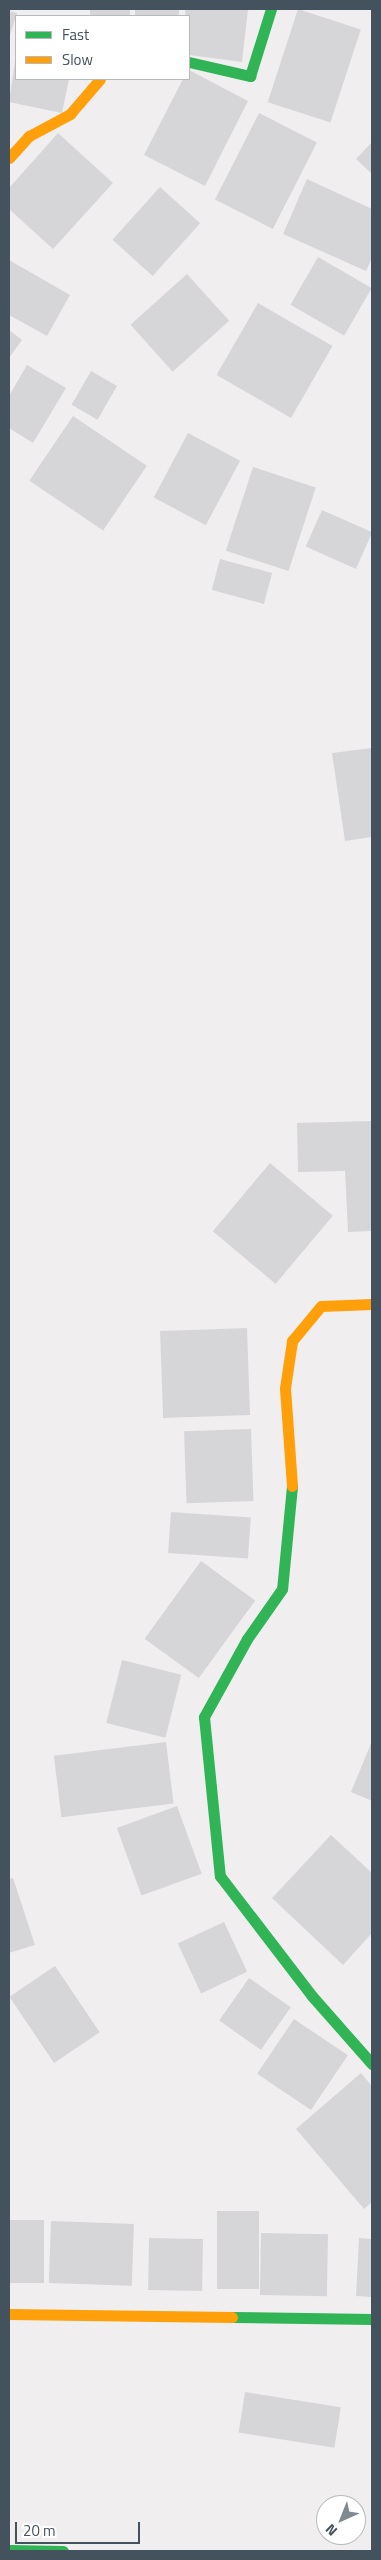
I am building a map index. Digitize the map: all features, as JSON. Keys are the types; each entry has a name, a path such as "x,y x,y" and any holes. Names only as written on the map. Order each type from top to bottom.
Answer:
{"main road":[{"path":"190,62 250,76 272,9"},
{"path":"9,158 29,136 70,114 99,80"},
{"path":"372,1304 321,1306 292,1341 285,1388 293,1500 282,1589 247,1639 204,1717 220,1876 312,1996 372,2064"},
{"path":"9,2314 372,2319"},
{"path":"9,2550 63,2551"}],"building":[{"path":"90,9 130,9 130,15 90,15"},
{"path":"135,9 179,9 179,15 135,15"},
{"path":"185,9 248,9 242,62 190,55 190,15 186,15"},
{"path":"298,9 361,29 330,123 268,102"},
{"path":"9,11 17,13 9,38"},
{"path":"15,61 15,80 69,80 62,113 9,102"},
{"path":"190,71 248,101 205,186 144,155 182,80 190,80"},
{"path":"259,113 317,143 273,229 215,199"},
{"path":"58,133 113,183 53,249 9,209 9,188"},
{"path":"372,142 372,174 356,159"},
{"path":"307,179 372,209 372,258 366,271 283,234"},
{"path":"160,187 200,223 153,276 112,240"},
{"path":"318,257 372,288 344,336 290,305"},
{"path":"9,260 70,295 47,336 9,315"},
{"path":"187,274 229,321 173,372 131,325"},
{"path":"258,303 332,346 291,418 216,375"},
{"path":"9,330 22,340 9,358"},
{"path":"27,365 66,388 33,443 9,428 9,396"},
{"path":"91,371 117,386 97,420 72,405"},
{"path":"73,416 147,466 103,530 29,481"},
{"path":"188,433 240,461 206,525 154,497"},
{"path":"253,467 316,487 289,571 226,551"},
{"path":"322,510 372,532 356,569 306,547"},
{"path":"220,559 272,573 264,604 212,590"},
{"path":"372,748 372,837 345,841 332,753"},
{"path":"372,1121 372,1231 348,1232 345,1171 298,1172 297,1123"},
{"path":"270,1163 333,1216 276,1284 213,1231"},
{"path":"247,1328 250,1415 163,1418 160,1331"},
{"path":"251,1429 254,1501 187,1503 184,1431"},
{"path":"171,1512 251,1518 248,1558 168,1553"},
{"path":"201,1561 255,1600 199,1678 145,1639"},
{"path":"122,1660 181,1675 165,1738 106,1723"},
{"path":"372,1741 372,1801 351,1792"},
{"path":"166,1742 174,1804 61,1817 54,1756"},
{"path":"177,1806 202,1874 141,1896 117,1828"},
{"path":"331,1835 372,1873 372,1933 343,1965 272,1898"},
{"path":"13,1878 35,1945 9,1953 9,1879"},
{"path":"224,1922 247,1972 201,1993 178,1944"},
{"path":"55,1966 100,2032 54,2063 9,1997"},
{"path":"249,1978 291,2007 261,2050 219,2021"},
{"path":"294,2019 348,2055 311,2110 257,2074"},
{"path":"361,2073 372,2086 372,2202 364,2209 296,2129"},
{"path":"217,2211 259,2211 259,2289 217,2289"},
{"path":"9,2220 44,2220 44,2283 9,2283"},
{"path":"51,2221 134,2224 132,2286 49,2283"},
{"path":"261,2233 328,2234 327,2296 260,2295"},
{"path":"149,2238 203,2239 202,2291 148,2290"},
{"path":"359,2238 372,2239 372,2297 356,2296"},
{"path":"245,2392 341,2407 334,2448 239,2432"}],"traffic: fast":[{"path":"190,62 250,76 271,9"},
{"path":"292,1486 282,1589 247,1639 204,1717 220,1876 312,1996 372,2064"},
{"path":"232,2317 372,2319"},
{"path":"9,2550 63,2551"}],"traffic: slow":[{"path":"9,158 29,136 70,114 99,80"},
{"path":"292,1486 285,1388 292,1341 321,1306 372,1304"},
{"path":"9,2314 232,2317"}]}
